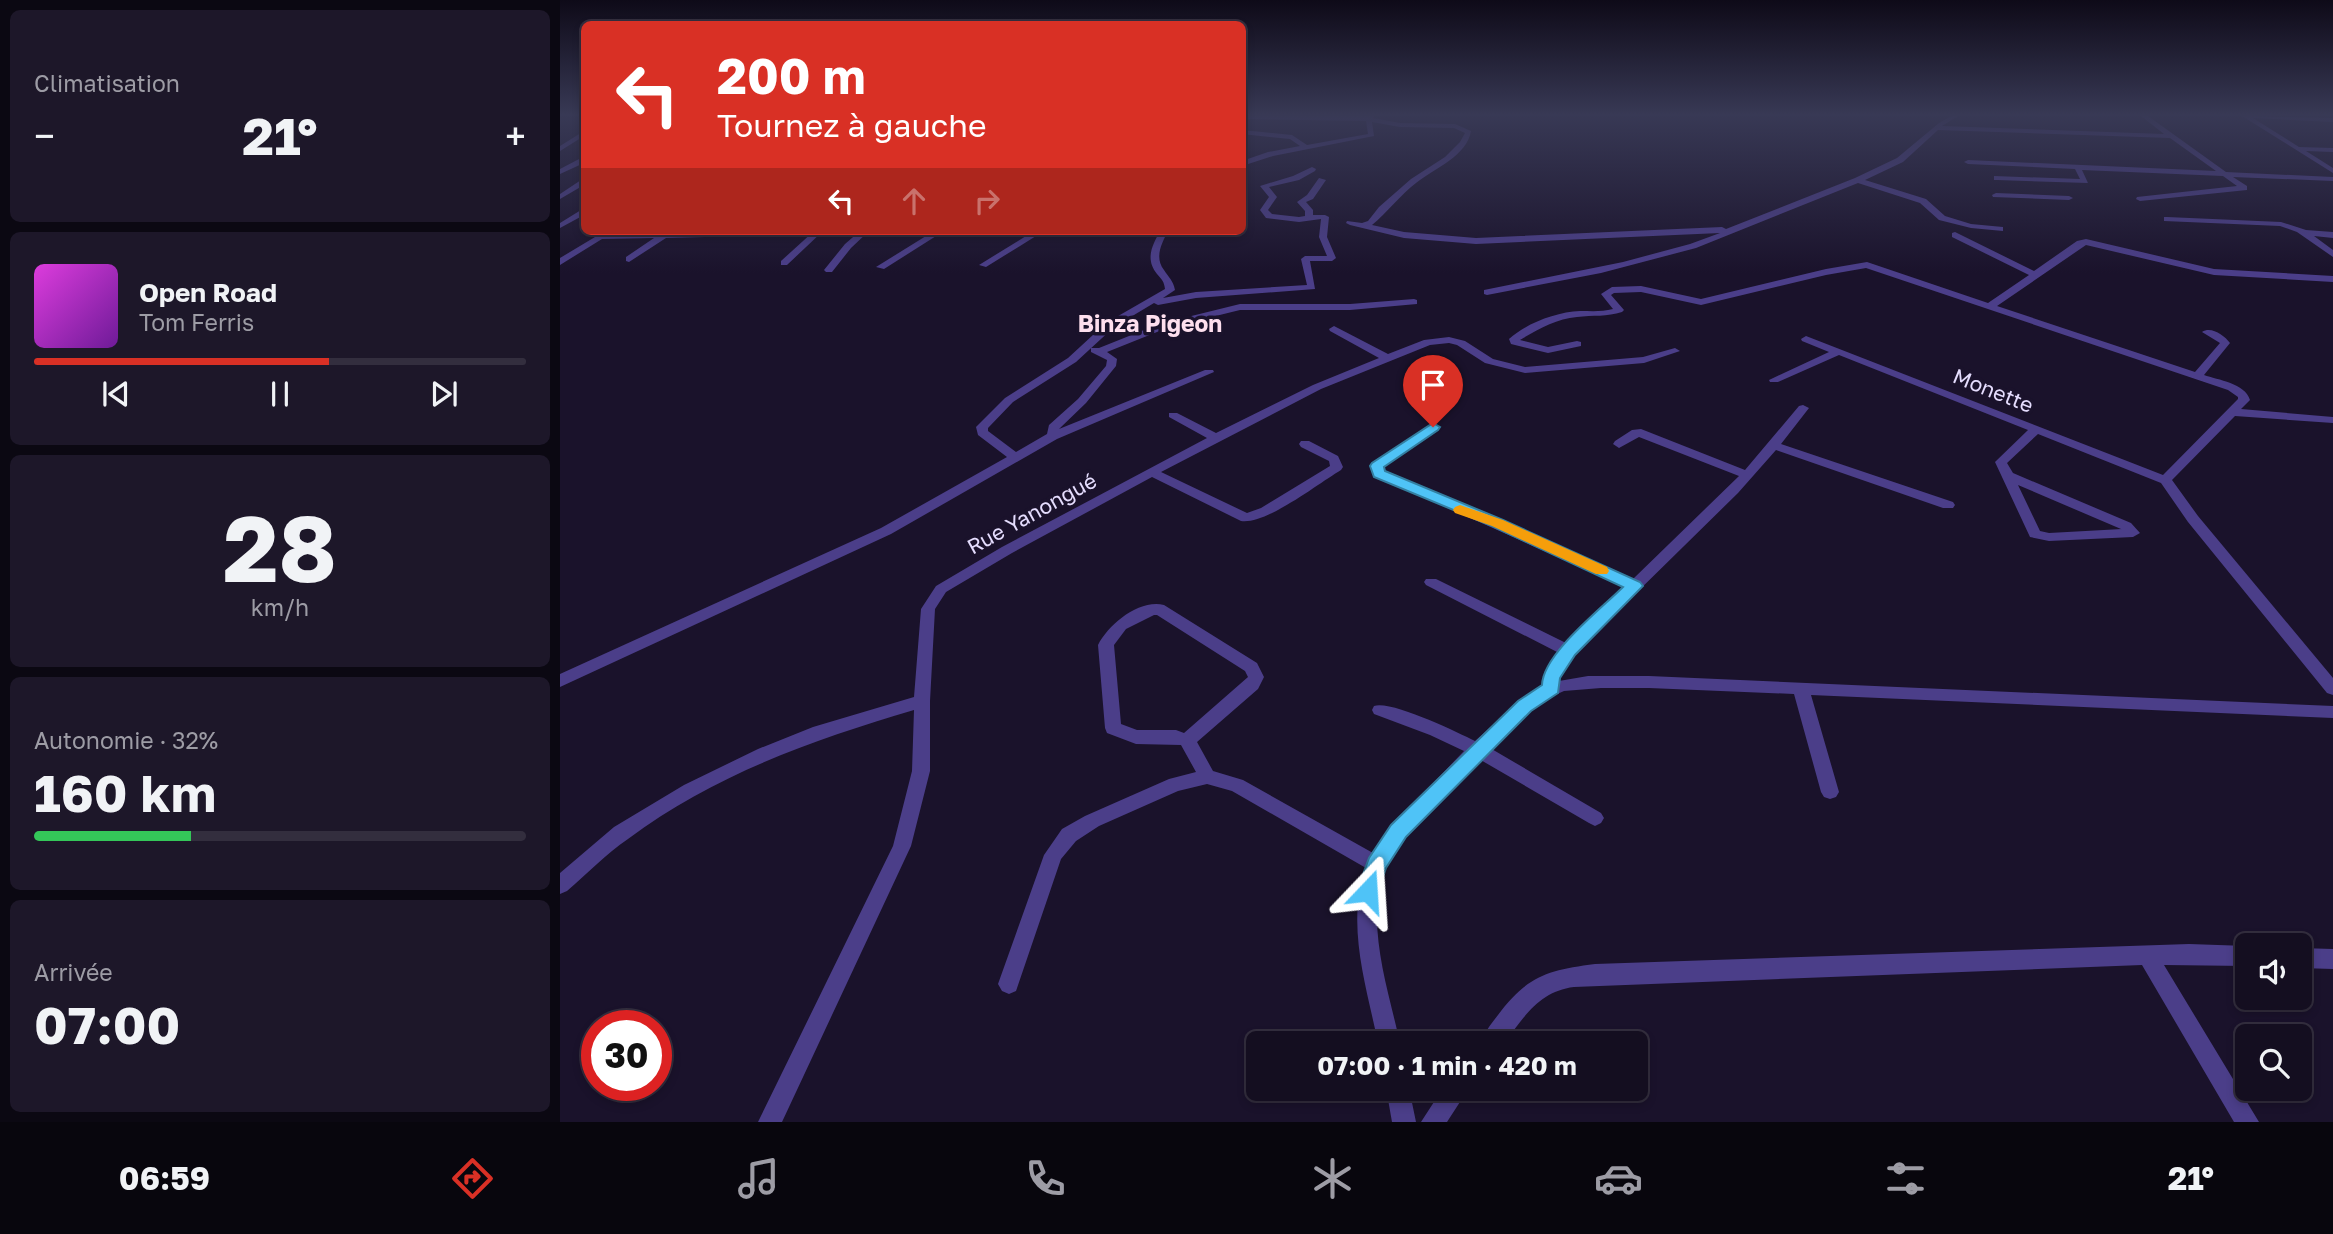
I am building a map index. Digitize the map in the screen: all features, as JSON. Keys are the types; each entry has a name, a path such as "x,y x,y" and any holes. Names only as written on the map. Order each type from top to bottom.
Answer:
{"street":[{"path":"1365,225 1371,223 1382,209 1414,181 1434,168"},
{"path":"1487,292 1552,281 1652,258 1715,238 1882,168"},
{"path":"1997,178 2085,181 2078,168"},
{"path":"2106,168 2333,179"},
{"path":"2140,198 2244,188 2218,168"},
{"path":"1143,305 1196,294 1312,287 1305,260 1332,258 1323,237 1325,217 1299,220 1269,216 1264,210 1273,197 1264,186 1296,178 1312,169"},
{"path":"2025,179 2043,197"},
{"path":"1309,217 1309,209 1301,202 1310,197 1322,180"},
{"path":"1858,180 1923,201 1942,218 1971,226 2000,229"},
{"path":"561,195 581,184"},
{"path":"561,195 581,194"},
{"path":"1996,195 2069,198"},
{"path":"560,226 581,214"},
{"path":"2167,219 2281,224 2305,233 2333,254"},
{"path":"1350,223 1404,235 1476,241 1648,235 1734,228"},
{"path":"2305,233 2333,235"},
{"path":"560,262 602,235"},
{"path":"599,237 633,235"},
{"path":"629,259 664,235"},
{"path":"784,262 814,235"},
{"path":"829,270 848,246 861,235"},
{"path":"881,267 931,235"},
{"path":"983,265 1033,235"},
{"path":"1014,456 982,432 982,427 1009,400 1083,350 1110,325 1170,289 1169,281 1156,270 1154,258 1163,235"},
{"path":"1955,235 2036,275"},
{"path":"1990,306 2080,243 2086,242 2214,272 2333,279"},
{"path":"1577,344 1548,350 1515,342 1514,339 1540,323 1576,314 1607,314 1619,310 1605,294 1612,290 1647,290 1701,302 1861,265 2232,388 2243,395 2244,400 2165,480 2193,519 2333,689"},
{"path":"1083,350 1100,351 1163,326 1240,307 1350,307 1414,302"},
{"path":"1334,329 1387,358"},
{"path":"2197,376 2225,343 2207,332"},
{"name":"Monette","path":"1806,339 2165,480"},
{"name":"Rue Yanongué","path":"770,1122 902,846 921,771 928,609 941,589 1216,438 1317,387 1427,342 1461,342 1489,361 1525,370 1644,360 1675,351"},
{"path":"1053,436 1053,427 1082,401 1111,366 1112,359 1100,351"},
{"path":"1774,380 1840,351"},
{"path":"560,681 886,531 1053,436 1209,372"},
{"path":"1551,688 1551,677 1568,651 1733,490 1803,408"},
{"path":"2234,412 2333,420"},
{"path":"1173,415 1216,438"},
{"path":"1433,427 1377,466 1379,474 1497,523 1634,586"},
{"path":"2006,475 2126,526 2133,533 2041,537 2031,529 2006,475 2001,462 2037,429"},
{"path":"1619,444 1636,433 1641,433 1745,474"},
{"path":"1150,472 1238,516 1255,516 1337,467 1334,459 1305,444"},
{"path":"1774,445 1948,505"},
{"path":"1431,582 1568,651"},
{"path":"1187,740 1252,685 1256,677 1251,667 1159,609 1139,614 1110,632 1105,645 1113,727 1136,737 1175,737 1187,740 1207,777"},
{"path":"1387,1031 1368,920 1368,891 1377,865 1399,831 1524,706 1551,688 1598,682 1649,682 2333,712"},
{"path":"1801,690 1830,792"},
{"path":"560,885 621,833 690,790 764,754 820,732 922,702"},
{"path":"1380,710 1416,719 1595,818"},
{"path":"1009,984 1053,855 1069,835 1092,821 1175,784 1207,777 1237,785 1377,865"},
{"path":"2147,956 2248,1122"},
{"path":"1500,1031 1538,988 1552,981 1595,974 2147,956 2235,956"},
{"path":"2312,958 2333,959"},
{"path":"1400,1101 1404,1122"},
{"path":"1433,1122 1448,1101"}],"slow traffic":[{"path":"1460,510 1497,523 1601,571"}],"district":[{"name":"Binza Pigeon","path":"1150,324"}],"route":[{"path":"1368,891 1377,865 1399,831 1524,706 1551,688 1551,677 1568,651 1634,586 1497,523 1379,474 1377,466 1433,427"}]}
